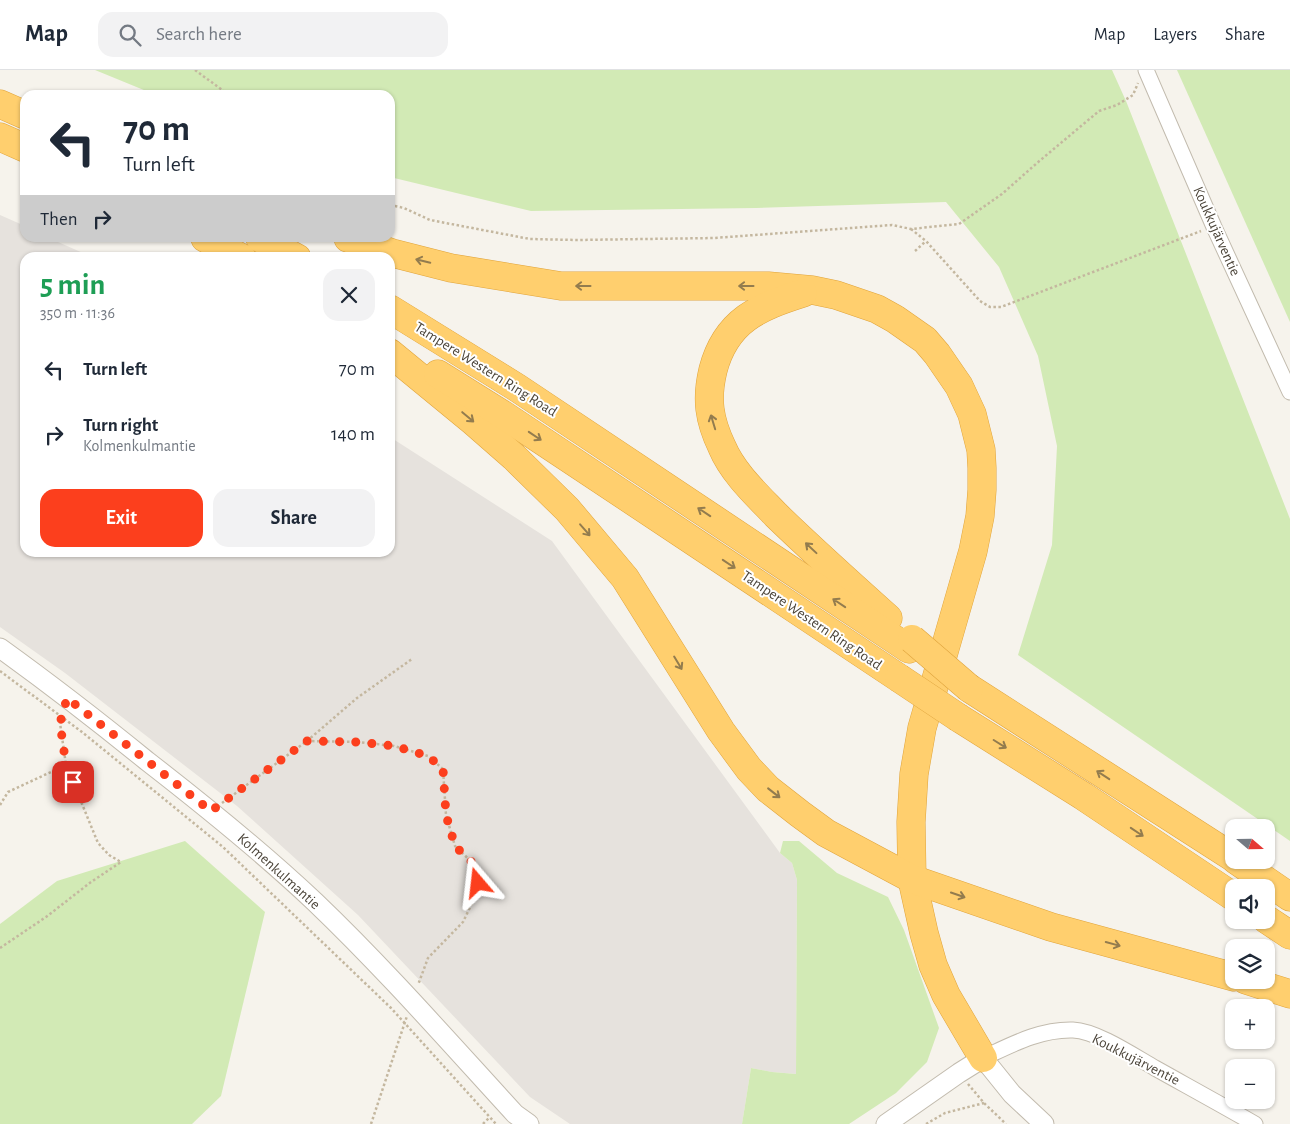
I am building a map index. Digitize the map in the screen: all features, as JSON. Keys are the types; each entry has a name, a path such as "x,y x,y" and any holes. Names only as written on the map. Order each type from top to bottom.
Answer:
{"highway":[{"path":"0,104 20,113"},
{"path":"0,137 20,146"},
{"path":"212,242 231,252"},
{"path":"267,242 286,252"},
{"path":"360,242 389,252"},
{"path":"395,254 451,268 561,286 768,286 836,294 877,309 910,329 925,340 950,371 965,397 972,414 981,450 982,499 973,551 922,728 914,774 911,822 912,880 933,964 946,995 983,1058"},
{"path":"812,290 773,303 754,312 728,336 716,358 709,393 710,411 714,426 722,448 735,469 756,494 911,644"},
{"name":"Tampere Western Ring Road","path":"395,312 516,387 911,644 969,688 1225,853"},
{"name":"Tampere Western Ring Road","path":"395,347 502,414 959,718 1083,796 1225,891"},
{"path":"395,357 474,422 567,509 625,578 721,731 749,769 768,789 826,832 912,880 1051,927 1225,975"},
{"name":"Tampere Western Ring Road","path":"1249,869 1290,897"},
{"path":"1275,925 1290,935"},
{"path":"1274,989 1290,994"}],"street":[{"name":"Koukkujärventie","path":"1147,73 1290,392"},
{"name":"Kolmenkulmantie","path":"0,648 211,811 313,901 347,933 412,1001 516,1121"},
{"name":"Koukkujärventie","path":"983,1058 1023,1039 1045,1033 1074,1030 1095,1036 1119,1047 1255,1124"},
{"path":"886,1124 983,1058 1012,1094 1044,1124"}],"path":[{"path":"195,70 222,90"},
{"path":"395,206 404,208 430,220 530,239 714,238 892,225 911,229 959,224 1002,194 1099,111 1117,105 1133,95 1136,84 1147,73"},
{"path":"911,229 926,241 980,301 990,307 1001,307 1214,226"},
{"path":"915,251 926,241"},
{"path":"211,811 307,741 357,698 412,659"},
{"path":"0,671 82,732 223,847 391,1008 496,1124"},
{"path":"0,948 121,862 109,855 98,843 66,765 60,723 61,717"},
{"path":"307,741 358,742 394,746 428,756 443,769 446,815 455,846 480,870 476,895 464,922 428,958 404,1023 371,1124"},
{"path":"0,805 8,792 66,765"},
{"path":"959,1073 984,1103 1006,1124"},
{"path":"926,1124 945,1113 984,1103"},
{"path":"483,1124 490,1116"}],"shaded area":[{"path":"0,215 20,224 20,242 58,242 81,252 20,252 20,557 395,557 395,440 552,541 780,853 792,863 797,880 796,1074 751,1068 742,1124 570,1124 530,1097 358,915 237,806 65,673 0,627"}],"green space":[{"path":"95,70 1112,70 1126,101 1290,519 1290,841 1275,831 1275,819 1258,819 1018,655 1052,545 1057,446 1038,356 999,267 946,202 756,208 531,211 395,178 395,90 144,90"},
{"path":"1177,70 1290,70 1290,322"},
{"path":"185,841 265,912 221,1096 192,1124 0,1124 0,924 57,881"},
{"path":"783,841 799,841 837,873 888,897 904,930 939,1028 927,1062 896,1093 849,1124 742,1124 751,1068 796,1074 797,880 792,863 780,853"}],"route":[{"path":"73,782 66,765 60,723 67,698 211,811 307,741 358,742 394,746 428,756 443,769 446,815 455,846 480,870 478,883"}]}
